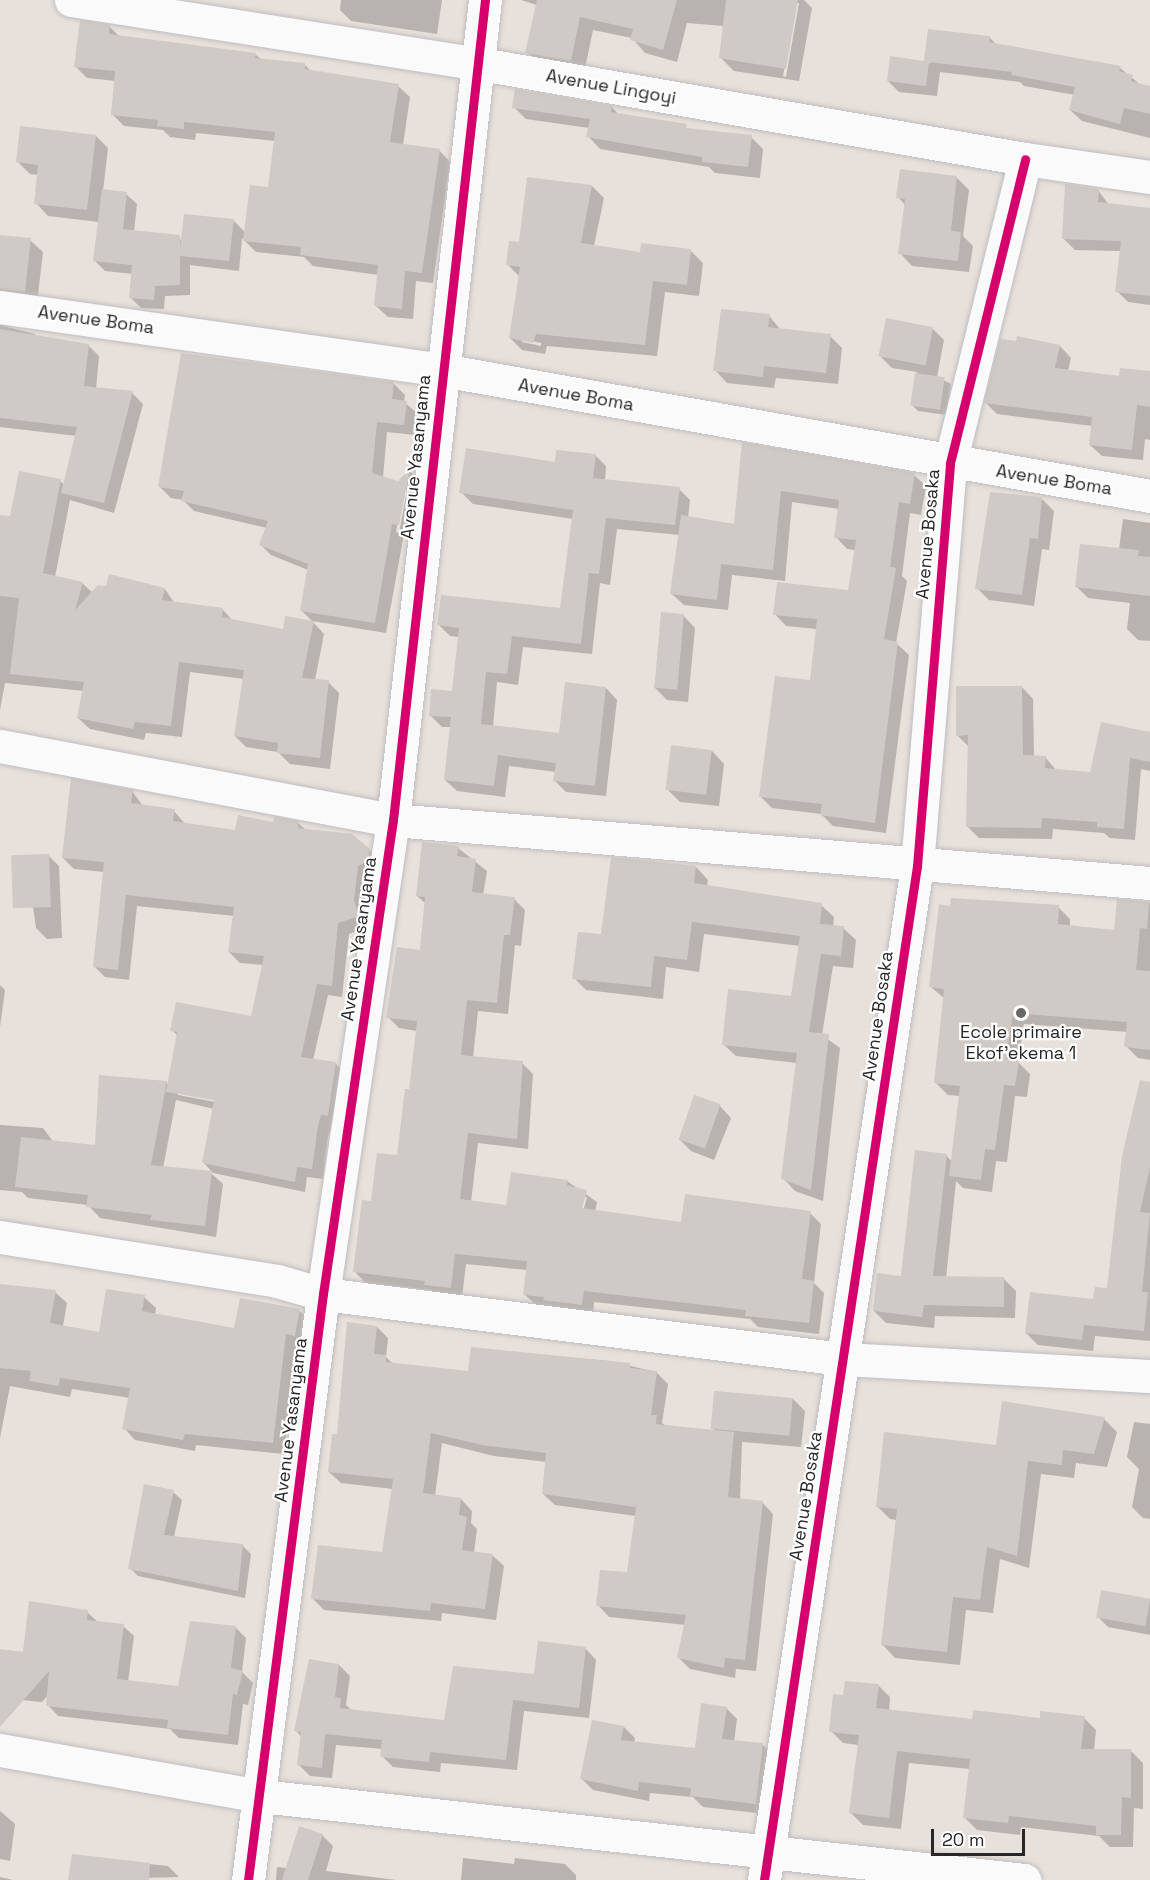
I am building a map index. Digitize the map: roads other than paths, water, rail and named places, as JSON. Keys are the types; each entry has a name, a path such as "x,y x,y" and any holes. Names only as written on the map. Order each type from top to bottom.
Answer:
{"street":[{"name":"Avenue Lingoyi","path":"71,0 481,64 1025,159 1150,177"},
{"name":"Avenue Yasanyama","path":"248,1880 261,1796 323,1294 393,820 441,370 481,64 485,0"},
{"name":"Avenue Bosaka","path":"766,1866 917,866 950,463 1025,159"},
{"name":"Avenue Boma","path":"0,307 441,370 950,463 1150,496"},
{"path":"0,746 393,820 917,866 1150,883"},
{"path":"0,1237 277,1281 323,1294 843,1359 1150,1376"},
{"path":"0,1750 261,1796 766,1866 1024,1880"}],"place":[{"name":"Ecole primaire Ekof'ekema 1","path":"1021,1013"}]}
